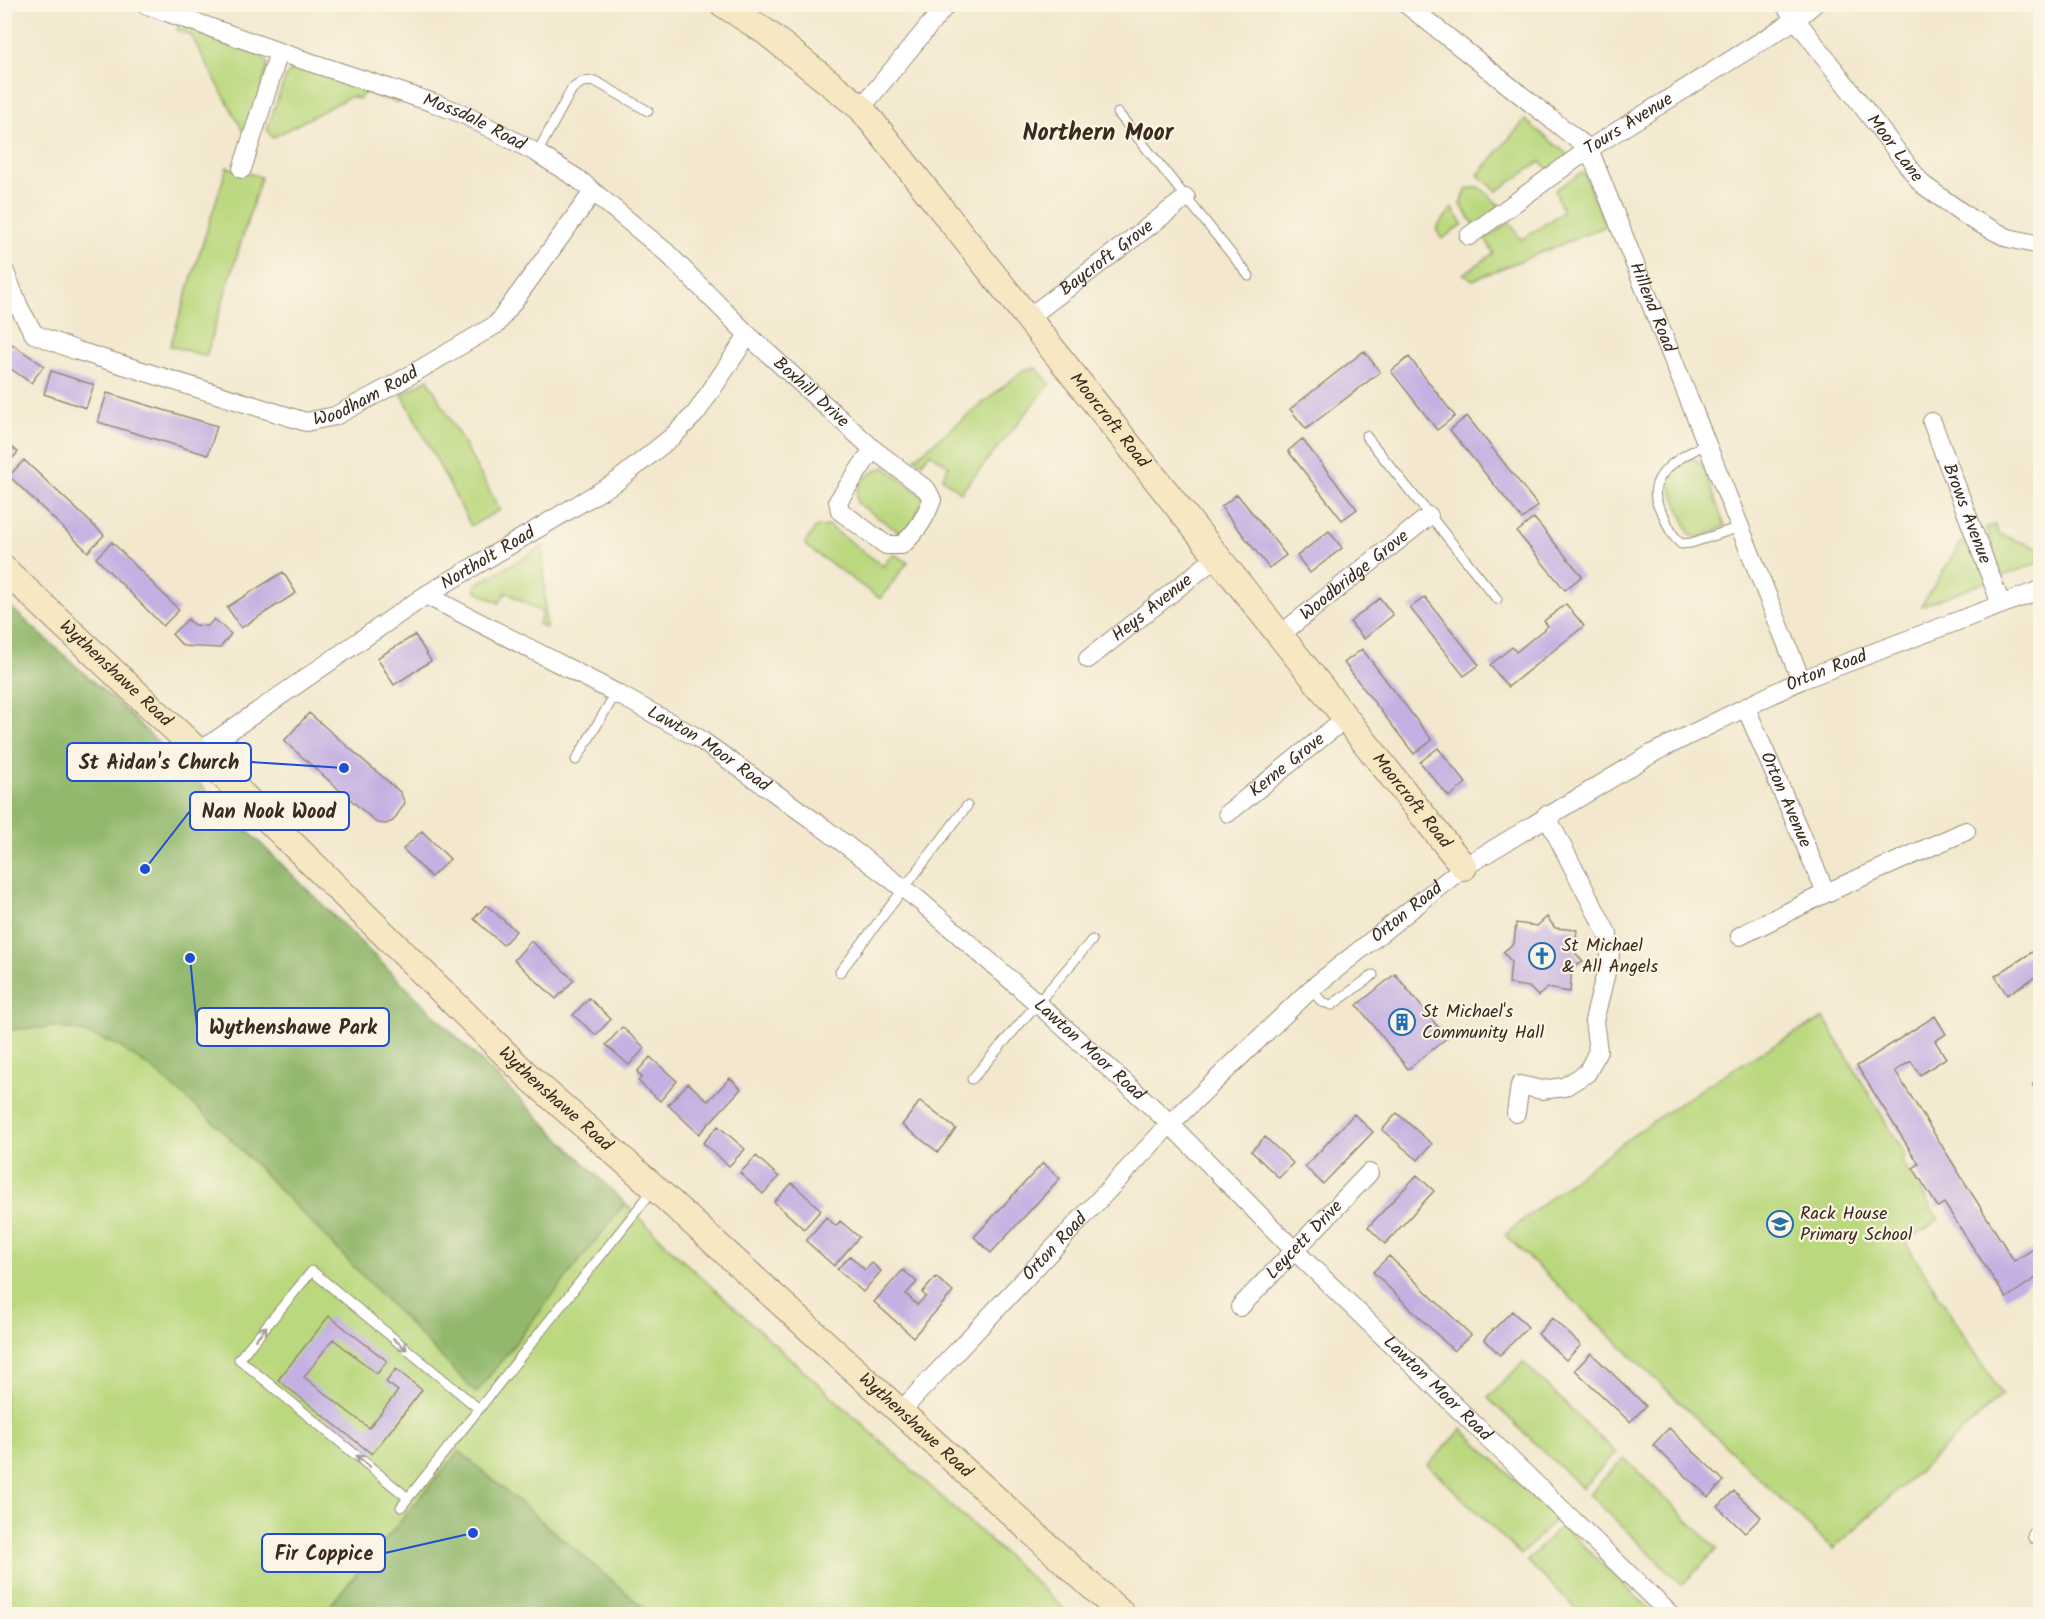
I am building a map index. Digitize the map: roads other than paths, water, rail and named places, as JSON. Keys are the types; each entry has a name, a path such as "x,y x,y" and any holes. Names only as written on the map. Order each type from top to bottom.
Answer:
{"main road":[{"name":"Moorcroft Road","path":"723,4 766,32 861,108 1464,867"},
{"name":"Wythenshawe Road","path":"4,569 199,752 530,1078 655,1188 1122,1614"}],"street":[{"name":"Mossdale Road","path":"144,4 463,114 537,153 593,192 667,253 748,334"},
{"path":"861,108 947,4"},
{"name":"Hillend Road","path":"1406,4 1589,149 1801,680"},
{"name":"Moor Lane","path":"1784,4 1922,184 1971,219 2008,238 2040,245"},
{"name":"Tours Avenue","path":"1469,236 1589,149 1795,20 1814,4"},
{"path":"242,169 279,52"},
{"name":"Woodham Road","path":"4,270 20,309 34,334 75,350 306,422 335,417 497,324 593,192"},
{"name":"Baycroft Grove","path":"1028,318 1186,198"},
{"name":"Boxhill Drive","path":"748,334 873,449 927,490 932,500 918,530 902,545 886,545 840,511 838,501 873,449"},
{"name":"Northolt Road","path":"199,752 426,595 616,482 673,436 696,412 748,334"},
{"name":"Brows Avenue","path":"1932,422 2001,604"},
{"name":"Woodbridge Grove","path":"1281,634 1429,516"},
{"name":"Heys Avenue","path":"1088,659 1218,556"},
{"name":"Orton Road","path":"899,1413 1170,1124 1311,989 1464,867 1546,815 1653,753 1801,680 2040,590"},
{"name":"Lawton Moor Road","path":"426,595 698,738 904,889 1036,1002 1170,1124 1295,1251 1670,1614"},
{"name":"Orton Avenue","path":"1746,708 1826,893"},
{"name":"Kerne Grove","path":"1228,813 1346,718"},
{"path":"1516,1113 1520,1085 1542,1090 1564,1087 1587,1073 1598,1051 1594,1021 1610,956 1608,935 1546,815"},
{"path":"1740,936 1826,893 1966,831"},
{"name":"Leycett Drive","path":"1240,1307 1369,1173"}],"lane":[{"path":"1288,4 1300,4"},
{"path":"537,153 572,89 582,82 595,81 648,111"},
{"path":"1118,112 1249,276"},
{"path":"1366,436 1497,599"},
{"path":"1707,444 1685,453 1669,466 1658,483 1656,499 1672,535 1681,544 1740,527"},
{"path":"576,760 616,693"},
{"path":"840,972 967,806"},
{"path":"972,1079 1036,1002 1092,940"},
{"path":"1311,989 1322,1002 1332,1005 1373,975"},
{"path":"401,1507 655,1188"},
{"path":"408,1498 239,1359 312,1271 479,1409"}],"place":[{"name":"St Aidan's Church","path":"344,768"},
{"name":"Nan Nook Wood","path":"145,869"},
{"name":"St Michael & All Angels","path":"1542,956"},
{"name":"Wythenshawe Park","path":"190,958"},
{"name":"St Michael's Community Hall","path":"1402,1022"},
{"name":"Rack House Primary School","path":"1780,1224"},
{"name":"Fir Coppice","path":"473,1533"}],"district":[{"name":"Northern Moor","path":"1098,133"}]}
